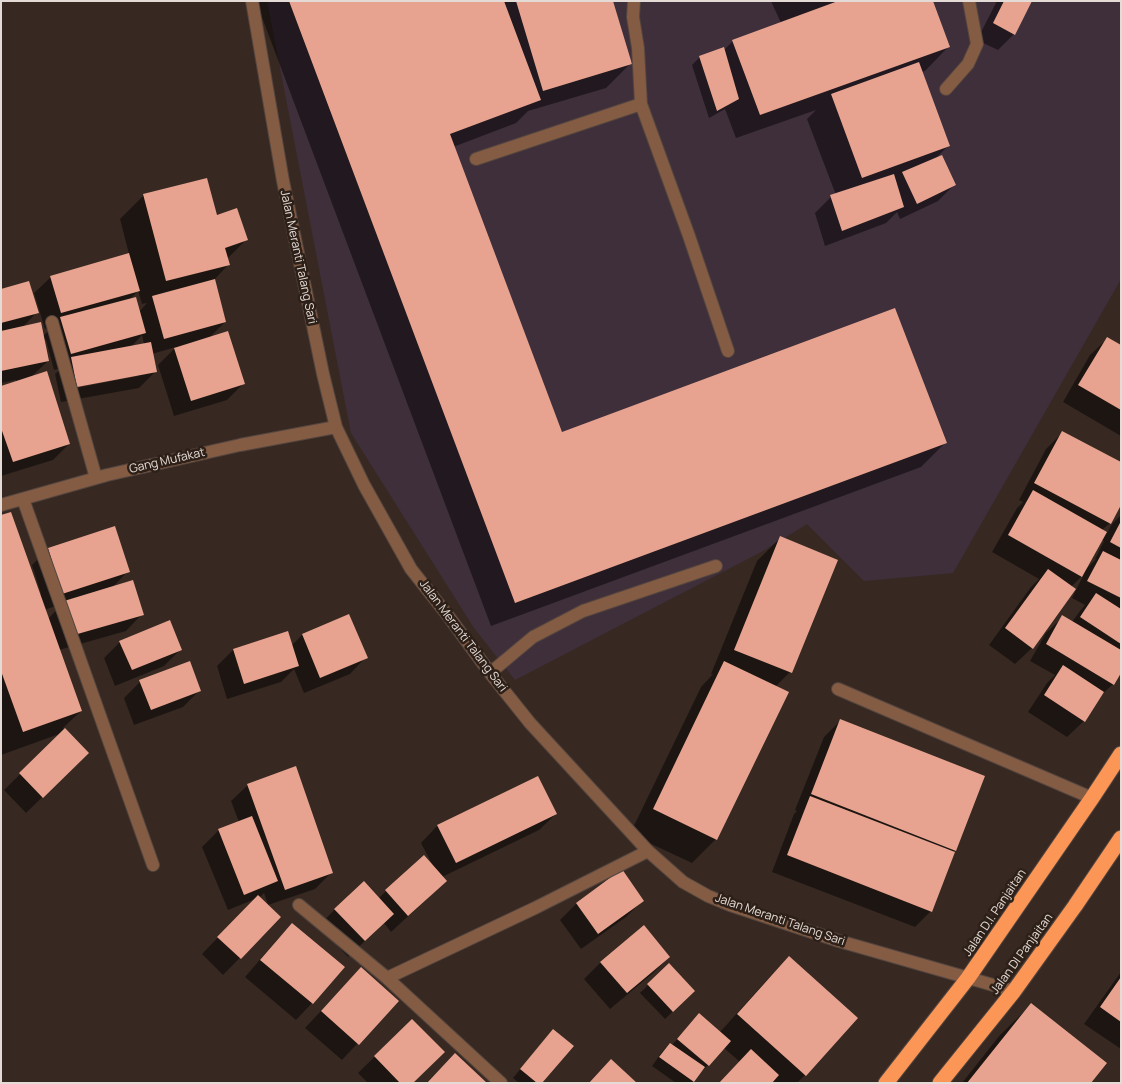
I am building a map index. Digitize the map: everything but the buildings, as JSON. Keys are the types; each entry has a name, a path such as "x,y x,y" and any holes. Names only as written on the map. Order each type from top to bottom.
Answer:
{"highway":[{"name":"Jalan D.I. Panjaitan","path":"886,1083 968,978 1121,754"},
{"name":"Jalan DI Panjaitan","path":"940,1083 1014,991 1121,838"}],"street":[{"name":"Jalan Meranti Talang Sari","path":"252,1 283,181 322,374 336,427 364,485 410,569 449,617 490,673 530,723 648,851 684,882 708,896 730,905 839,941 1014,991"},
{"path":"634,1 633,17 638,48 642,104 728,351"},
{"path":"946,89 968,64 977,44 969,1"},
{"path":"476,158 642,104"},
{"path":"52,322 96,478"},
{"name":"Gang Mufakat","path":"1,505 96,478 240,445 336,427"},
{"path":"23,499 153,865"},
{"path":"490,673 533,638 583,612 716,566"},
{"path":"838,689 1092,798"},
{"path":"387,978 535,908 648,851"},
{"path":"299,905 387,978 501,1083"}],"shaded area":[{"path":"267,1 1121,1 1121,279 953,573 864,581 807,524 763,551 515,680 474,628 351,433"}]}
